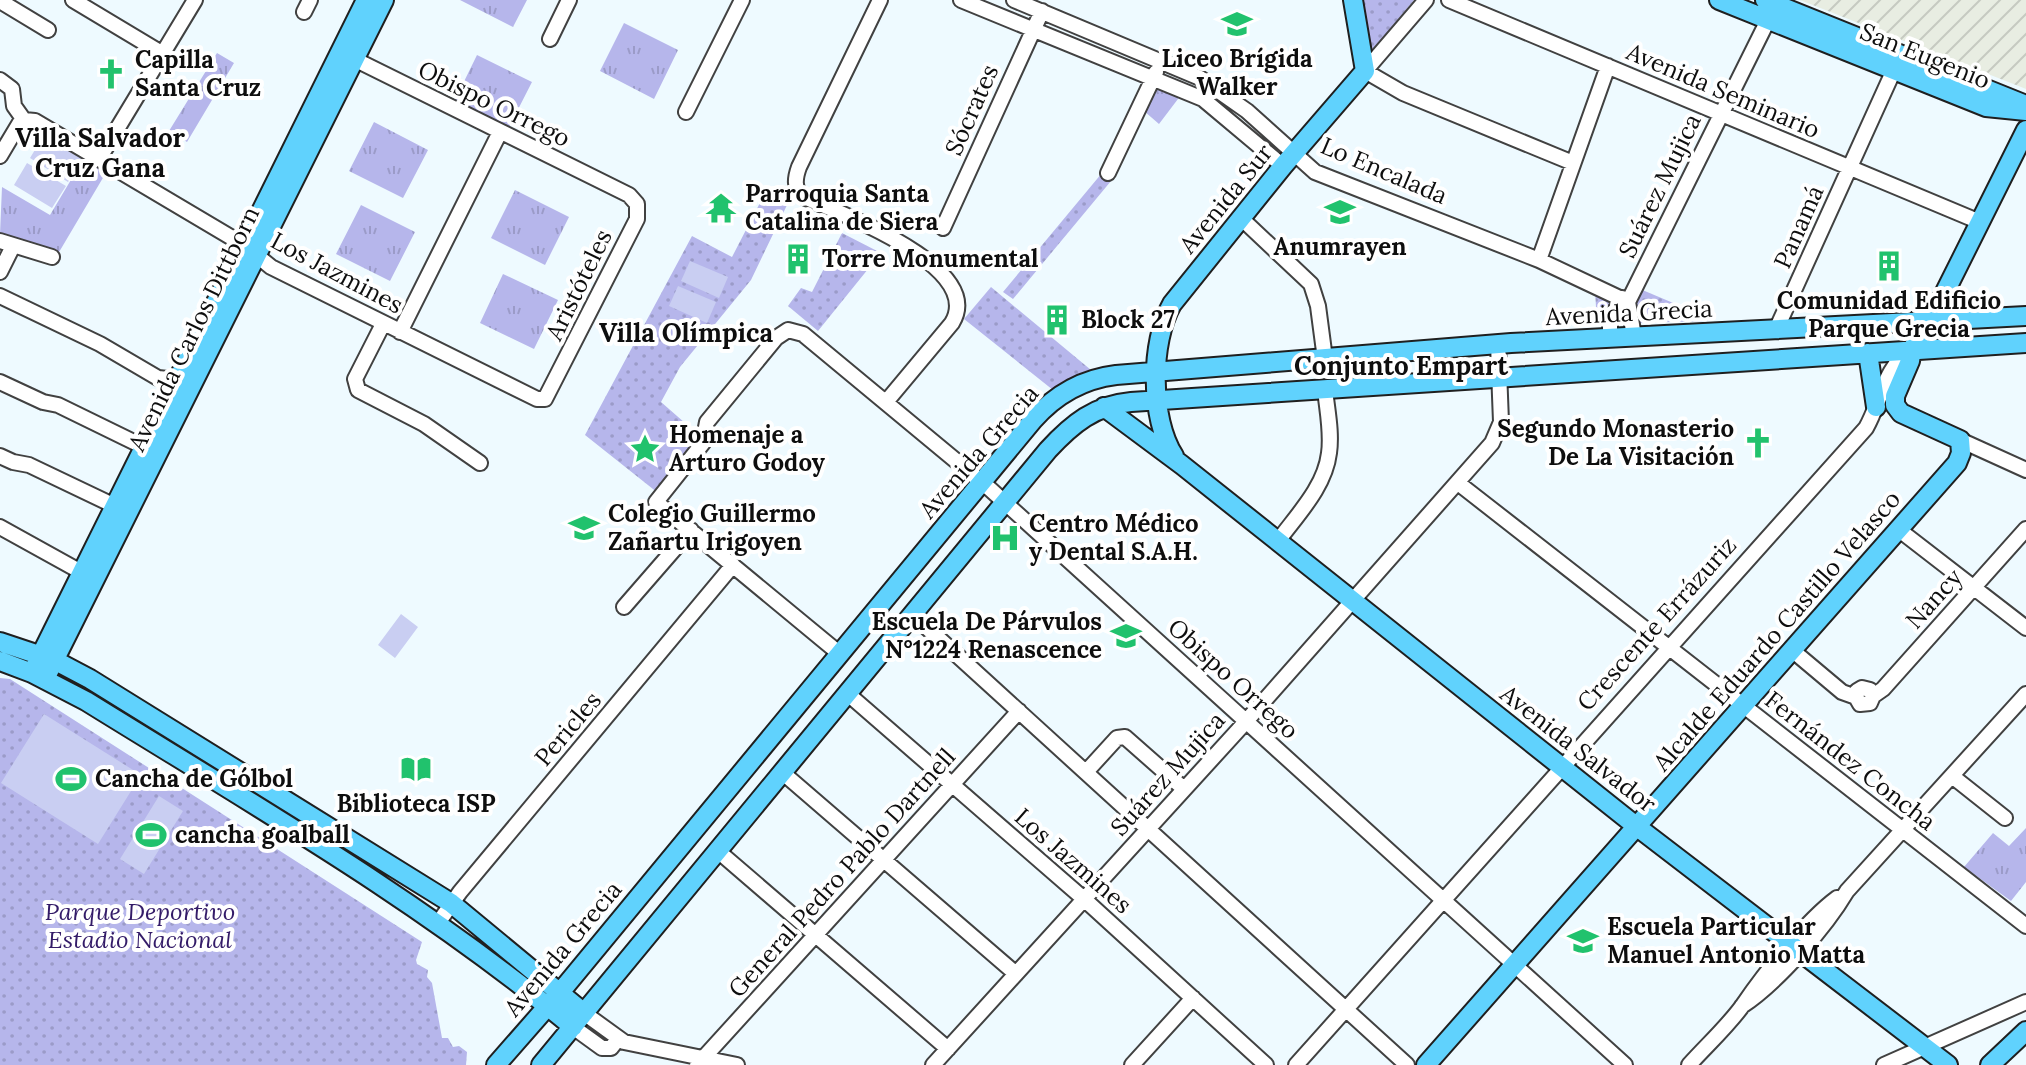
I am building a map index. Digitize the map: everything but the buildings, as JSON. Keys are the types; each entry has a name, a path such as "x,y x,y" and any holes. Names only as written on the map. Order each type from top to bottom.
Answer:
{"main road":[{"name":"Avenida Carlos Dittborn","path":"348,56 366,0"},
{"name":"Avenida Carlos Dittborn","path":"38,676 348,56 384,0"},
{"path":"1353,0 1365,71"},
{"name":"San Eugenio","path":"1719,0 1770,8 1897,62 2026,108"},
{"name":"San Eugenio","path":"1897,62 1986,107 2026,108"},
{"name":"Avenida Sur","path":"1156,373 1159,333 1166,314 1288,160 1365,71"},
{"path":"1986,107 2026,130"},
{"name":"Crescente Errázuriz","path":"1901,413 1895,405 1895,396 1912,349 2026,130"},
{"name":"Avenida Carlos Dittborn","path":"65,624 83,573 144,447 250,250"},
{"name":"Avenida Grecia","path":"496,1065 1040,413 1067,391 1107,376 1498,344 2026,316"},
{"name":"Avenida Grecia","path":"541,1065 1061,435 1104,407 1119,403 2026,343"},
{"path":"1868,353 1874,410"},
{"name":"Avenida Salvador","path":"1156,373 1167,443 1182,465"},
{"name":"Avenida Salvador","path":"1104,407 1182,465 1636,826 1948,1065"},
{"path":"1901,413 1960,440"},
{"name":"Alcalde Eduardo Castillo Velasco","path":"1426,1065 1957,463 1961,453 1960,440"},
{"path":"2,649 36,640 65,624 72,657 90,679"},
{"path":"2,649 48,658 90,679 451,903 477,923 579,1020"},
{"path":"2,649 38,676 138,733 438,923 502,973 554,999"},
{"path":"138,733 149,714"},
{"path":"464,941 477,923"},
{"path":"502,973 527,1006 526,1030"},
{"path":"1990,1065 2026,1031"}],"street":[{"path":"73,0 163,54"},
{"path":"99,159 195,0"},
{"path":"550,39 569,0"},
{"path":"686,112 742,0"},
{"path":"880,0 797,170 797,190 804,197 921,254 956,293 958,308 952,323 886,402"},
{"name":"Lo Encalada","path":"961,0 1203,99 1288,160 1539,260 1625,300"},
{"name":"Lo Encalada","path":"1014,0 1200,78 1226,94 1288,160"},
{"name":"Avenida Sur","path":"1365,71 1426,0"},
{"name":"Avenida Seminario","path":"1449,0 1980,222"},
{"path":"0,1 48,30"},
{"name":"Suárez Mujica","path":"1625,300 1770,8"},
{"name":"Sócrates","path":"943,228 1042,11"},
{"name":"Obispo Orrego","path":"348,56 629,195"},
{"path":"1108,173 1162,61"},
{"name":"Panamá","path":"1776,330 1897,62"},
{"path":"1539,260 1608,66"},
{"path":"1365,71 1403,93 1573,163"},
{"path":"0,80 12,89 14,106 24,120 0,156"},
{"name":"Los Jazmines","path":"24,120 35,121 99,159 250,250 271,267 537,399 543,400 549,395"},
{"path":"400,332 500,132"},
{"name":"Aristóteles","path":"549,395 638,216 637,204 629,195"},
{"path":"1242,219 1305,276 1313,288 1325,359"},
{"path":"0,272 6,244 52,257"},
{"path":"0,296 100,344 158,378 178,380"},
{"path":"1625,300 1634,336"},
{"path":"1610,337 1610,320 1625,300"},
{"path":"383,324 355,379 358,390 424,424 480,463"},
{"name":"Obispo Orrego","path":"691,530 656,502 703,443 707,422 781,333 792,330 803,334 1005,502 1625,1065"},
{"name":"Suárez Mujica","path":"933,1065 1246,721 1492,443 1500,430 1498,344"},
{"name":"Crescente Errázuriz","path":"1296,1065 1866,428 1890,374 1903,355 1912,349"},
{"path":"0,382 43,402 58,405 144,447"},
{"path":"1278,541 1312,495 1326,470 1330,440 1325,389"},
{"path":"1874,410 1901,413"},
{"path":"1960,440 2026,470"},
{"path":"0,456 29,465 115,506"},
{"name":"Fernández Concha","path":"1458,483 2026,926"},
{"path":"0,527 83,573"},
{"path":"1898,529 2026,628"},
{"name":"Nancy","path":"1792,650 1846,694 1856,697 1859,689 1865,688 1873,696 1883,689 2026,529"},
{"path":"624,607 691,530 840,654"},
{"name":"Pericles","path":"438,923 451,903 733,565"},
{"path":"913,615 1407,1065"},
{"name":"Los Jazmines","path":"848,694 1084,899 1266,1065"},
{"path":"1689,1065 1742,1006 1765,989 1796,948 1830,918 1847,891 2026,694"},
{"name":"General Pedro Pablo Dartnell","path":"700,1062 1019,711"},
{"path":"1086,772 1122,736 1184,789"},
{"path":"783,773 1016,974"},
{"path":"1952,776 2005,818"},
{"path":"718,851 948,1049"},
{"path":"1132,1065 1193,998"},
{"path":"1884,1065 2026,1002"},
{"path":"579,1020 618,1039 700,1062 737,1065"}],"shaded area":[{"path":"1800,0 2026,0 2026,89 2021,87"},
{"path":"44,135 82,159 68,182 30,158"},
{"path":"27,163 66,186 52,208 14,185"},
{"path":"690,261 728,277 719,298 681,281"},
{"path":"678,286 716,302 707,323 669,306"},
{"path":"401,614 418,627 395,658 378,645"},
{"name":"Cancha de Gólbol","path":"44,714 141,775 98,844 1,783"},
{"name":"cancha goalball","path":"159,796 183,811 144,874 120,859"}],"green space":[{"path":"460,0 527,0 513,27"},
{"path":"1360,0 1414,0 1371,52"},
{"path":"624,23 678,50 654,99 600,71"},
{"path":"217,53 234,63 187,142 169,131"},
{"path":"477,55 532,82 507,131 453,104"},
{"path":"1157,85 1181,95 1159,124 1144,111"},
{"path":"374,122 428,150 403,198 349,171"},
{"path":"84,158 107,171 52,264 0,234 2,187 50,215"},
{"path":"1102,173 1111,181 1013,299 1003,292"},
{"path":"515,190 569,217 545,265 491,238"},
{"path":"764,195 787,205 751,280 680,367 661,402 685,423 696,438 658,493 585,435 692,236 732,257"},
{"path":"361,205 415,232 390,281 336,254"},
{"path":"842,233 881,253 818,331 788,306 801,288 812,292"},
{"path":"503,274 558,300 534,349 480,323"},
{"path":"991,287 1091,370 1053,390 964,319"},
{"path":"1640,289 1709,318 1708,321 1597,324 1595,290 1631,306"},
{"name":"Parque Deportivo Estadio Nacional","path":"0,678 10,679 149,768 148,771 157,778 160,774 422,942 416,960 417,964 428,970 442,1038 448,1038 453,1047 459,1046 467,1052 466,1065 0,1065"},
{"path":"2026,828 2026,882 2011,901 1964,867 1993,833 2009,846"}],"place":[{"name":"Liceo Brígida Walker","path":"1237,24"},
{"name":"Capilla Santa Cruz","path":"111,74"},
{"name":"Parroquia Santa Catalina de Siera","path":"721,208"},
{"name":"Anumrayen","path":"1340,212"},
{"name":"Torre Monumental","path":"798,259"},
{"name":"Comunidad Edificio Parque Grecia","path":"1889,266"},
{"name":"Block 27","path":"1057,320"},
{"name":"Segundo Monasterio De La Visitación","path":"1758,443"},
{"name":"Homenaje a Arturo Godoy","path":"645,449"},
{"name":"Colegio Guillermo Zañartu Irigoyen","path":"584,528"},
{"name":"Centro Médico y Dental S.A.H.","path":"1005,538"},
{"name":"Escuela De Párvulos N°1224 Renascence","path":"1126,636"},
{"name":"Biblioteca ISP","path":"416,769"},
{"name":"Cancha de Gólbol","path":"71,779"},
{"name":"cancha goalball","path":"151,835"},
{"name":"Escuela Particular Manuel Antonio Matta","path":"1583,941"}],"district":[{"name":"Villa Salvador Cruz Gana","path":"100,153"},
{"name":"Villa Olímpica","path":"686,333"},
{"name":"Conjunto Empart","path":"1401,366"}]}
